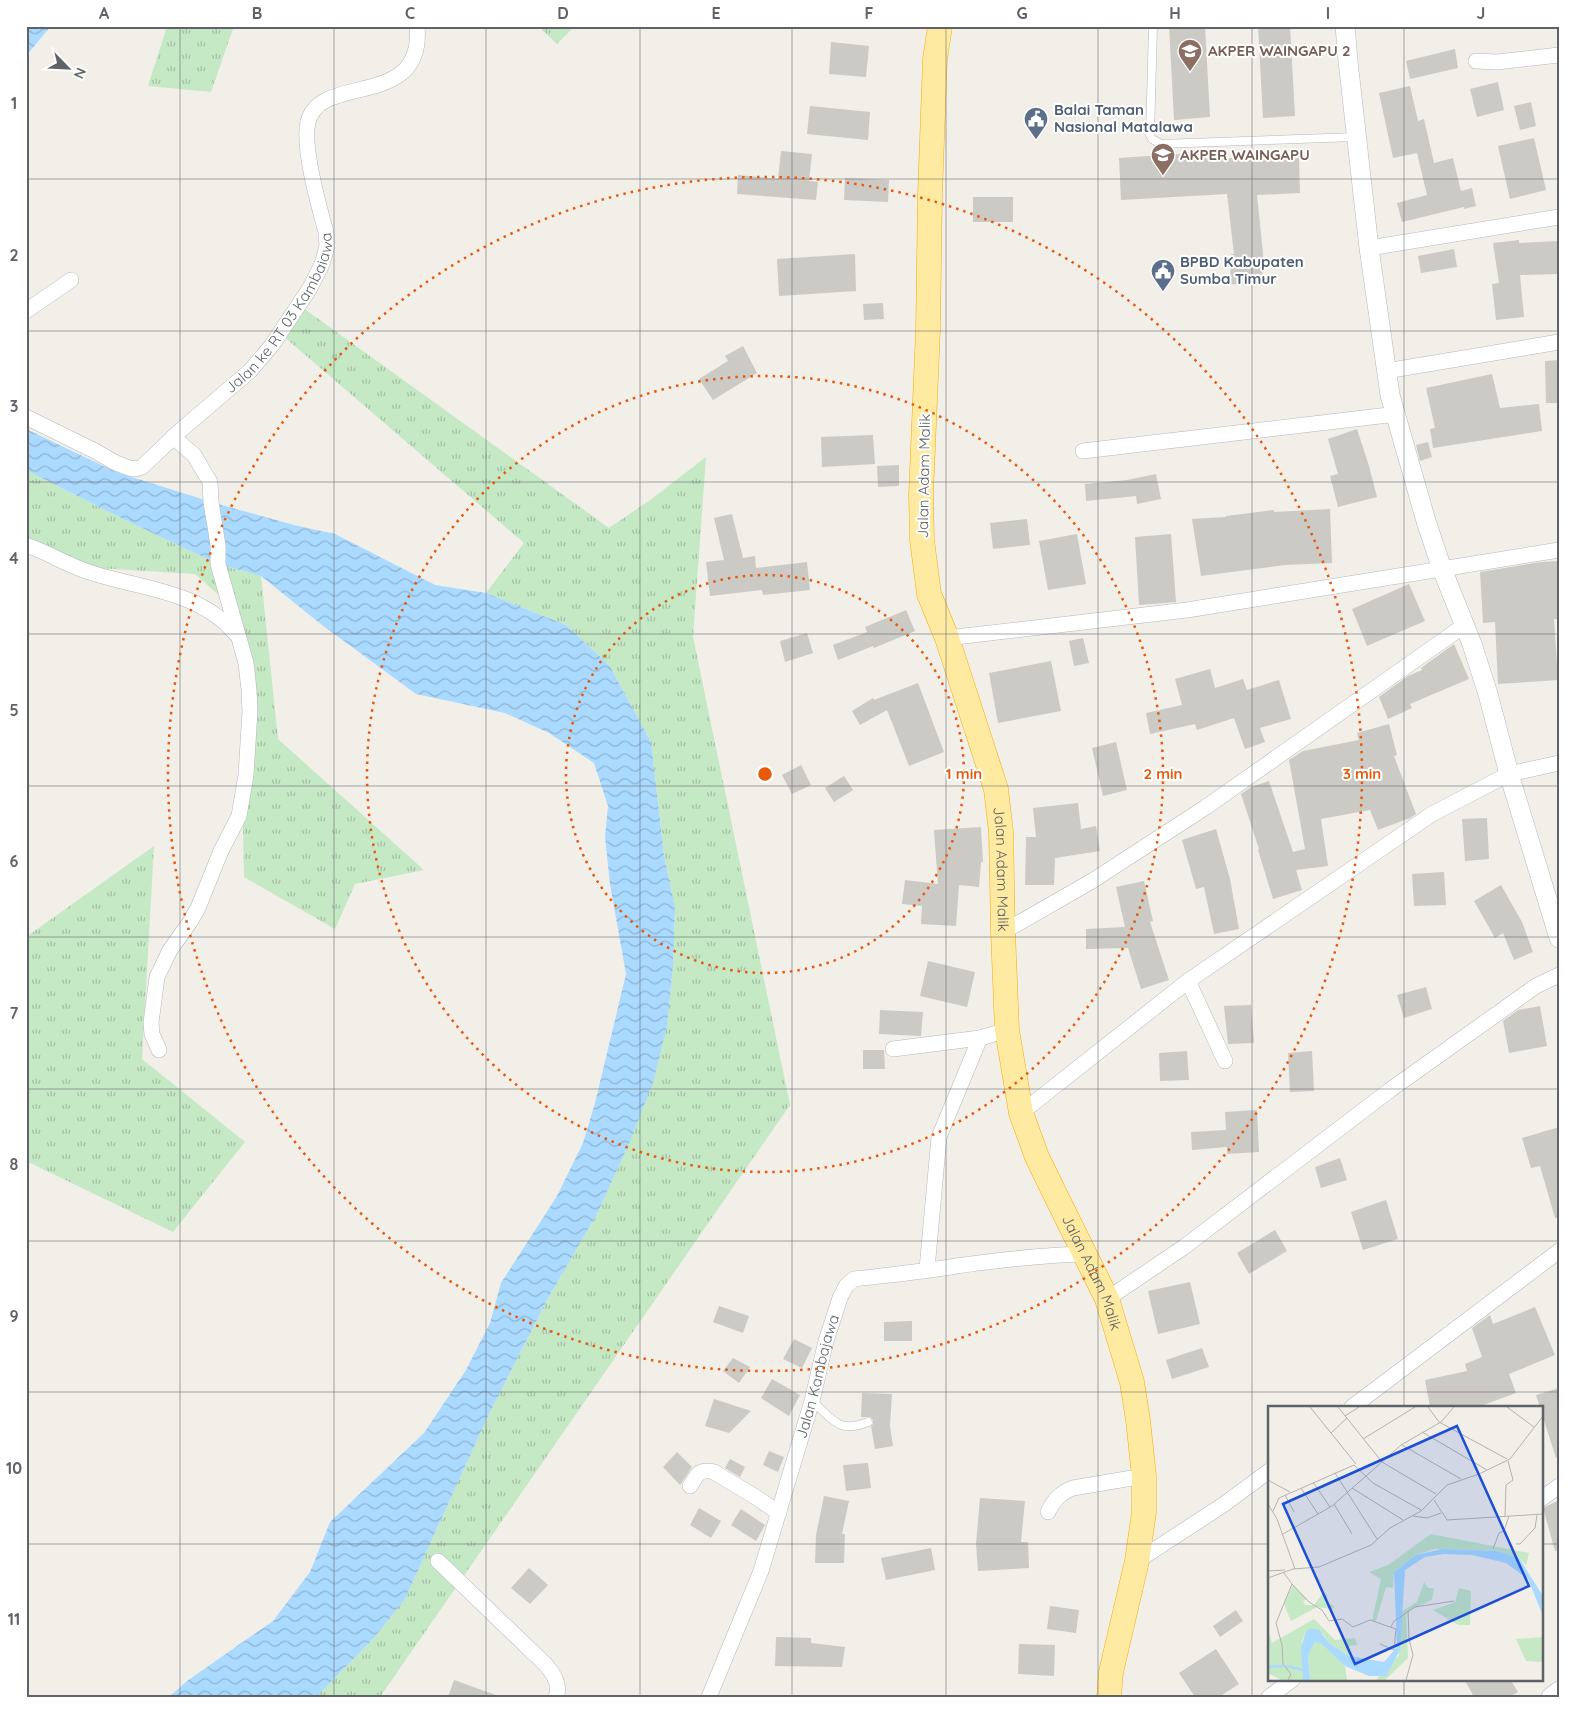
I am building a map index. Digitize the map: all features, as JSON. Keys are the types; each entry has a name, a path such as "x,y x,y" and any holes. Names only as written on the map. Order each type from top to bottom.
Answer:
{"highway":[{"name":"Jalan Adam Malik","path":"940,26 936,59 930,175 928,329 921,495 922,540 929,594 947,638 996,790 1001,832 1007,1030 1021,1113 1042,1166 1107,1299 1132,1382 1144,1476 1144,1512 1137,1561 1112,1672 1109,1697"}],"street":[{"name":"Jalan ke RT 03 Kambaiawa","path":"26,417 95,451 116,464 136,469 142,466 250,370 272,345 310,288 322,264 326,246 326,232 307,143 308,121 318,105 333,97 391,81 403,71 412,60 417,46 417,26"},
{"path":"1345,26 1369,248 1390,395 1397,414 1426,521 1442,569 1465,625 1488,694 1509,774 1559,938"},
{"path":"1476,61 1497,62 1559,55"},
{"path":"1369,248 1559,216"},
{"path":"26,311 71,280"},
{"path":"1386,371 1559,342"},
{"path":"1083,451 1397,414"},
{"path":"159,1050 152,1034 151,1023 157,977 170,950 198,908 221,851 239,816 246,776 250,711 246,663 218,564 210,482 194,456 173,437"},
{"path":"26,545 87,572 145,586 205,608 229,626 240,639"},
{"path":"947,638 1187,610 1559,550"},
{"path":"1003,932 1092,881 1206,807 1465,625"},
{"path":"1021,1113 1188,981 1432,814 1509,774 1559,763"},
{"path":"1107,1299 1184,1246 1390,1090 1536,986 1559,974"},
{"path":"1188,981 1225,1061"},
{"path":"894,1049 980,1038 1007,1030"},
{"path":"927,1269 939,1137 980,1038"},
{"path":"1353,1406 1559,1251"},
{"name":"Jalan Kambajawa","path":"709,1697 761,1571 812,1401 826,1341 840,1298 846,1286 854,1279 927,1269 1042,1255 1085,1254"},
{"path":"690,1486 700,1472 706,1470 714,1472 779,1513"},
{"path":"1137,1561 1223,1505 1268,1471"},
{"path":"1048,1512 1054,1501 1065,1491 1144,1476"},
{"path":"1542,1498 1559,1486"},
{"path":"438,1561 546,1665 558,1685 556,1697"},
{"path":"1269,1697 1292,1680"},
{"path":"1551,1697 1559,1691"}],"lane":[{"path":"1153,26 1150,135 1156,142 1161,144 1356,137"},
{"path":"812,1401 846,1428 868,1422"}],"green space":[{"path":"167,26 234,26 211,92 148,86"},
{"path":"538,26 575,26 557,44"},
{"path":"292,300 609,528 649,501 706,457 693,637 790,1105 380,1697 316,1697 374,1638 405,1599 488,1416 547,1300 597,1214 628,1146 667,1026 673,967 675,908 664,855 651,742 609,665 566,625 486,593 524,543 275,329"},
{"path":"26,470 218,564 261,576 278,739 424,870 355,884 335,929 244,877 243,827 256,705 238,612 195,574 81,567 26,539"},
{"path":"154,846 142,1059 245,1142 173,1232 26,1161 26,937"}],"water":[{"path":"26,26 51,26 26,56"},
{"path":"26,429 116,472 211,502 294,525 335,534 435,585 486,593 566,625 609,665 651,742 664,855 675,908 673,967 667,1026 653,1083 628,1146 597,1214 547,1300 488,1416 405,1599 374,1638 316,1697 169,1697 187,1681 273,1621 310,1572 330,1522 424,1433 466,1370 490,1323 501,1283 557,1196 583,1143 595,1103 626,974 610,884 605,837 608,806 594,763 549,733 505,713 416,694 322,625 261,576 218,564 26,470"}],"building":[{"name":"AKPER WAINGAPU 2","path":"1169,26 1205,26 1210,117 1174,120"},
{"path":"1258,26 1290,26 1295,116 1263,118"},
{"path":"831,42 869,46 866,77 829,74"},
{"path":"1455,49 1458,68 1410,79 1406,61"},
{"path":"1498,82 1504,110 1477,117 1470,89"},
{"path":"1410,86 1418,121 1424,119 1434,163 1453,158 1461,191 1472,188 1476,206 1464,209 1464,207 1402,222 1397,203 1427,195 1417,153 1393,158 1379,93"},
{"path":"1531,102 1536,126 1520,130 1514,106"},
{"path":"810,106 870,112 868,140 807,134"},
{"path":"1534,138 1546,190 1510,199 1498,146"},
{"path":"781,151 812,154 809,181 818,182 816,200 737,194 738,175 778,179"},
{"path":"1206,152 1206,159 1255,157 1255,160 1299,158 1300,193 1257,195 1263,253 1262,286 1230,284 1231,254 1234,254 1227,194 1121,200 1119,158"},
{"path":"845,178 889,180 888,202 844,200"},
{"path":"973,197 1013,197 1013,222 973,222"},
{"path":"1519,240 1519,243 1558,241 1559,274 1520,275 1524,317 1496,320 1492,284 1499,283 1493,243"},
{"path":"1454,249 1457,267 1421,273 1418,256"},
{"path":"855,254 856,291 779,296 777,259"},
{"path":"883,303 884,319 864,320 863,304"},
{"path":"743,346 757,373 713,400 699,379 728,361 725,356"},
{"path":"1559,360 1559,403 1546,403 1545,361"},
{"path":"1492,374 1500,408 1539,404 1542,431 1433,448 1430,429 1435,428 1426,388"},
{"path":"1357,429 1377,497 1338,507 1330,476 1338,474 1328,439"},
{"path":"873,435 875,464 822,467 821,437"},
{"path":"1428,442 1432,457 1420,461 1416,445"},
{"path":"899,465 899,486 878,487 877,466"},
{"path":"1156,474 1161,499 1137,504 1136,496 1086,501 1085,484 1127,480"},
{"path":"1330,509 1332,563 1285,565 1201,576 1192,519 1226,517 1274,510 1274,512"},
{"path":"732,514 743,558 755,556 756,568 807,562 810,590 763,595 762,590 710,596 706,562 724,560 714,518"},
{"path":"1027,519 1030,545 993,549 990,523"},
{"path":"1077,534 1086,584 1048,590 1039,541"},
{"path":"1171,534 1176,602 1139,605 1135,537"},
{"path":"1559,561 1559,619 1554,619 1558,680 1498,684 1495,622 1483,623 1480,572"},
{"path":"1409,584 1425,621 1367,646 1352,609"},
{"path":"906,610 915,631 838,660 833,645 867,632 865,627"},
{"path":"807,633 813,653 785,662 780,641"},
{"path":"1083,638 1089,663 1074,666 1069,641"},
{"path":"1454,644 1469,679 1410,704 1412,708 1388,719 1379,697 1408,676 1422,670 1421,668"},
{"path":"1051,661 1061,711 998,723 989,673"},
{"path":"1210,669 1215,688 1243,679 1247,690 1279,680 1291,719 1260,728 1265,742 1245,749 1234,718 1197,730 1195,724 1150,734 1146,713 1182,705 1175,679"},
{"path":"918,683 944,752 909,766 887,710 860,725 852,711 873,698 874,700"},
{"path":"1389,724 1397,755 1394,756 1416,814 1378,830 1370,810 1321,819 1328,866 1296,870 1302,890 1273,899 1241,794 1251,787 1269,781 1293,852 1305,849 1289,760 1303,751 1359,740 1357,733"},
{"path":"1116,742 1127,790 1103,796 1092,748"},
{"path":"801,765 811,785 792,794 782,775"},
{"path":"844,776 853,790 834,802 825,788"},
{"path":"1078,803 1081,829 1096,826 1100,851 1055,858 1054,885 1025,885 1026,837 1036,837 1033,808"},
{"path":"1487,818 1489,859 1465,861 1462,819"},
{"path":"981,827 983,862 981,862 979,887 959,885 956,926 921,924 922,906 902,904 905,880 938,884 934,830"},
{"path":"1216,829 1230,879 1239,929 1214,934 1204,887 1196,889 1182,840"},
{"path":"1444,872 1446,905 1414,906 1412,874"},
{"path":"1144,881 1153,921 1150,922 1169,980 1141,989 1128,948 1086,949 1086,929 1125,927 1116,887"},
{"path":"1501,885 1522,922 1533,952 1514,960 1503,933 1495,938 1474,901"},
{"path":"928,961 975,972 967,1007 920,996"},
{"path":"1426,987 1432,1009 1404,1018 1397,995"},
{"path":"1251,1005 1254,1043 1228,1044 1224,1006"},
{"path":"1540,1006 1547,1046 1509,1053 1503,1021 1518,1010"},
{"path":"880,1010 923,1012 921,1036 879,1034"},
{"path":"863,1050 884,1050 885,1069 863,1069"},
{"path":"1187,1051 1189,1080 1160,1081 1159,1053"},
{"path":"1312,1051 1314,1091 1290,1092 1288,1053"},
{"path":"1257,1110 1259,1152 1227,1154 1227,1147 1192,1150 1191,1132 1226,1130 1225,1112"},
{"path":"1559,1127 1559,1218 1555,1218 1540,1166 1531,1168 1522,1138"},
{"path":"1340,1158 1347,1180 1321,1188 1315,1167"},
{"path":"1386,1200 1398,1239 1363,1250 1351,1212"},
{"path":"1275,1230 1287,1251 1249,1274 1237,1253"},
{"path":"1190,1282 1200,1324 1158,1334 1148,1291"},
{"path":"719,1306 749,1316 743,1333 713,1322"},
{"path":"1535,1307 1555,1355 1509,1374 1516,1393 1481,1406 1430,1406 1425,1380 1467,1371 1465,1364 1482,1357 1472,1328 1490,1315 1493,1324"},
{"path":"912,1321 912,1341 884,1341 884,1322"},
{"path":"794,1339 812,1348 802,1368 783,1359"},
{"path":"1202,1348 1209,1367 1172,1379 1166,1360"},
{"path":"733,1358 750,1367 739,1383 723,1371"},
{"path":"772,1379 800,1395 789,1416 761,1398"},
{"path":"1559,1388 1559,1457 1556,1458 1542,1414 1542,1406 1540,1406 1536,1395"},
{"path":"862,1393 892,1394 890,1426 893,1446 875,1449 871,1426 873,1420 870,1417 861,1417"},
{"path":"714,1399 751,1411 729,1433 705,1426"},
{"path":"769,1451 784,1457 778,1472 763,1465"},
{"path":"677,1452 692,1467 680,1485 663,1467"},
{"path":"730,1459 745,1467 740,1477 725,1468"},
{"path":"868,1463 871,1488 846,1491 843,1465"},
{"path":"824,1496 849,1501 842,1534 845,1534 844,1563 815,1563 816,1535"},
{"path":"980,1498 1025,1501 1021,1542 1028,1542 1029,1568 978,1571 976,1544"},
{"path":"1559,1500 1559,1550 1555,1551 1543,1508"},
{"path":"699,1508 721,1521 711,1538 690,1525"},
{"path":"741,1509 765,1525 756,1541 731,1525"},
{"path":"931,1548 935,1570 886,1580 881,1558"},
{"path":"529,1568 548,1585 530,1604 511,1588"},
{"path":"1050,1606 1079,1610 1076,1633 1047,1629"},
{"path":"1236,1610 1243,1621 1220,1637 1213,1626"},
{"path":"776,1637 811,1638 811,1643 845,1647 842,1667 775,1666"},
{"path":"1019,1644 1055,1645 1054,1676 1018,1674"},
{"path":"1216,1649 1239,1684 1219,1697 1195,1697 1179,1673"},
{"path":"454,1680 496,1695 495,1697 448,1697"},
{"path":"1465,1680 1511,1680 1518,1692 1510,1697 1474,1697"}],"place":[{"name":"AKPER WAINGAPU 2","path":"1190,72"},
{"name":"Balai Taman Nasional Matalawa","path":"1036,140"},
{"name":"AKPER WAINGAPU","path":"1163,176"},
{"name":"BPBD Kabupaten Sumba Timur","path":"1163,292"}]}
